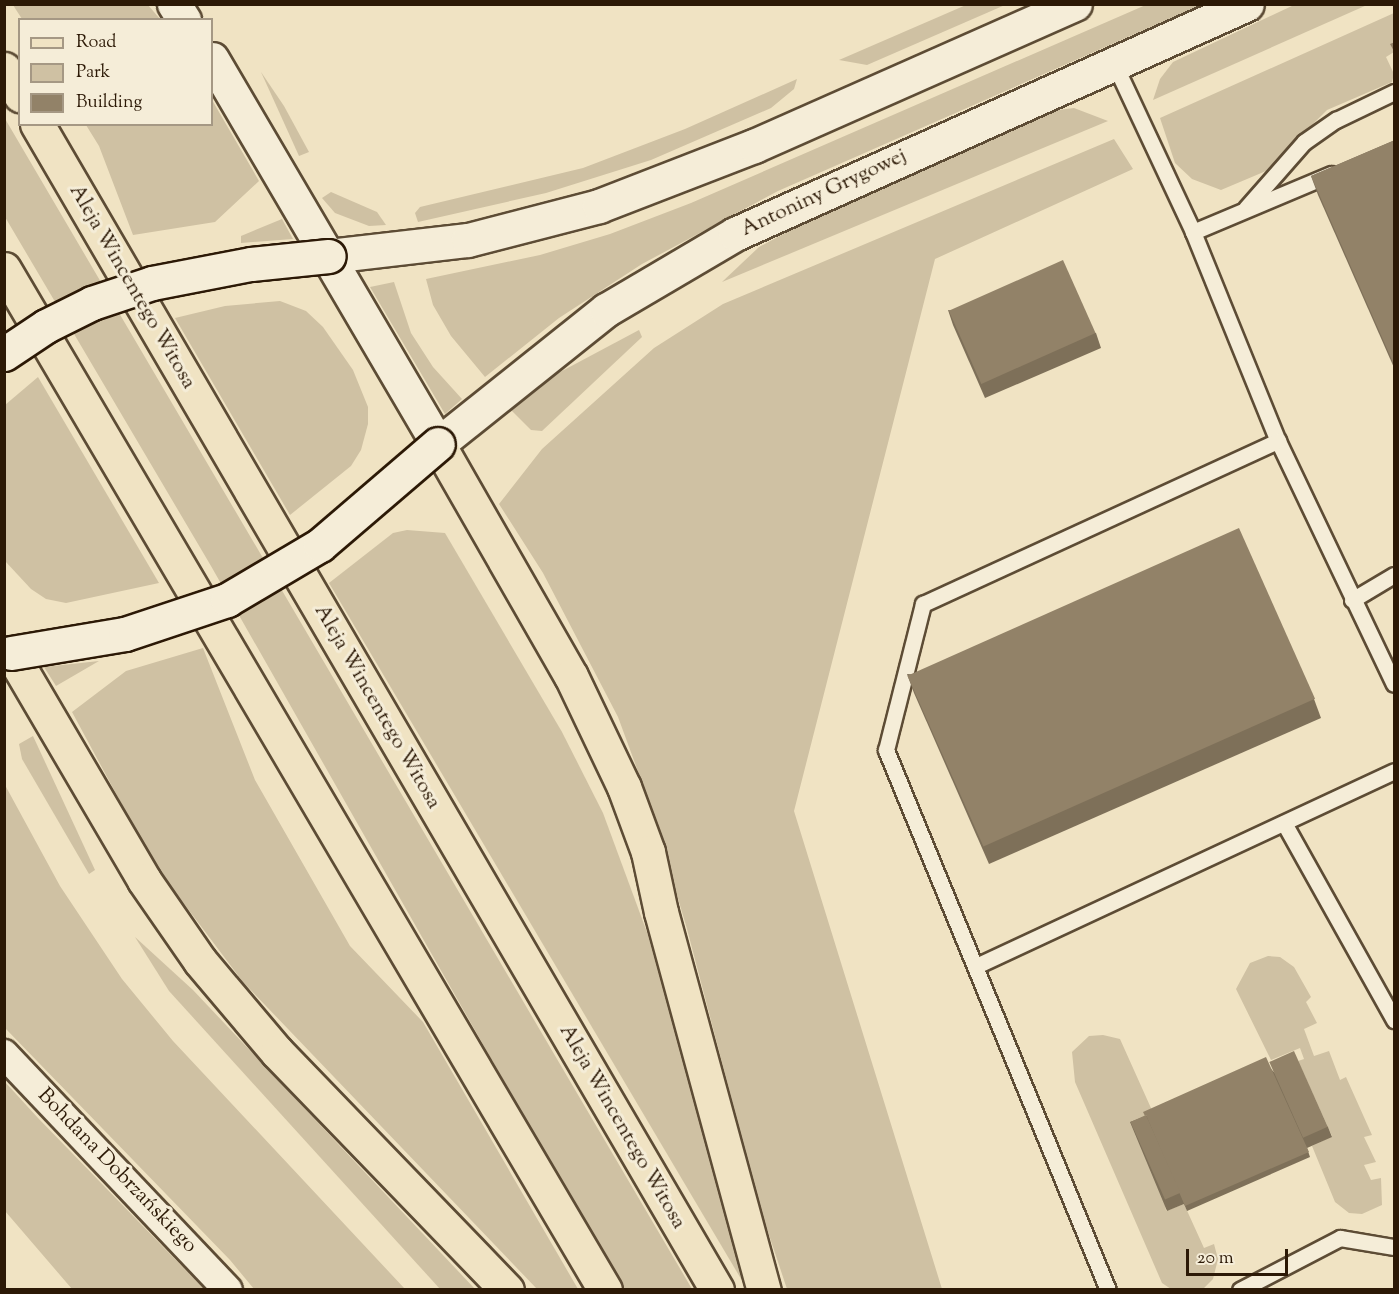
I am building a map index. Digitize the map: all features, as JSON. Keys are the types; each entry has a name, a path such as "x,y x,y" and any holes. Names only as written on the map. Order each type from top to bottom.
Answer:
{"main road":[{"path":"4,69 18,92"},
{"name":"Aleja Wincentego Witosa","path":"38,126 717,1290"},
{"path":"4,269 605,1290"},
{"path":"438,444 571,676 624,787 648,852 661,912 764,1290"},
{"path":"7,650 144,880 200,961 277,1052 507,1290"}],"street":[{"path":"174,4 183,18"},
{"path":"4,354 46,326 92,303 152,283 241,265 468,240 538,225 598,206 754,146 1075,4"},
{"name":"Antoniny Grygowej","path":"7,650 134,631 226,600 320,545 571,335 651,280 794,206 1247,4"},
{"path":"213,61 438,444"},
{"name":"Bohdana Dobrzańskiego","path":"4,1054 228,1290"}],"lane":[{"path":"1114,63 1193,232 1278,441 1352,600 1395,684"},
{"path":"1244,210 1304,142 1336,120 1395,92"},
{"path":"1193,232 1341,170"},
{"path":"1108,1290 886,750 923,604 1278,441"},
{"path":"1352,600 1395,575"},
{"path":"976,966 1395,771"},
{"path":"1284,823 1395,1020"},
{"path":"1240,1290 1340,1238 1395,1247"}],"green space":[{"path":"1148,4 1201,5 778,191 642,264 559,318 485,377 451,336 433,305 426,279 540,255 610,234 691,203"},
{"path":"13,5 148,5 159,18 21,18"},
{"path":"966,5 1005,5 867,65 839,60"},
{"path":"1294,5 1367,5 1153,100 1160,79 1173,62"},
{"path":"1394,13 1394,52 1386,57 1394,74 1392,82 1327,110 1266,171 1221,190 1192,179 1175,163 1160,118"},
{"path":"261,72 284,106 309,152 299,156"},
{"path":"797,79 794,89 771,108 651,160 546,193 418,222 415,213 420,207 583,168 685,129"},
{"path":"213,102 259,181 215,222 133,235 99,146 87,126 213,126"},
{"path":"1074,108 1108,121 722,282 759,247 798,226 1058,110"},
{"path":"4,117 692,1289 624,1289 592,1236 211,566 5,217"},
{"path":"1114,139 1133,169 935,259 794,811 942,1289 787,1289 761,1211 687,929 650,804 618,717 543,573 499,504 542,449 654,348 723,304"},
{"path":"331,192 377,212 386,225 369,226 335,213 322,198"},
{"path":"282,219 293,239 241,243 241,236"},
{"path":"394,282 411,333 433,367 462,399 445,414 370,287"},
{"path":"280,301 306,311 323,327 353,370 368,407 368,424 361,450 351,466 290,515 175,318 225,306"},
{"path":"639,330 642,337 542,431 531,430 509,408 547,379"},
{"path":"38,377 159,583 66,603 46,599 31,589 5,561 5,405"},
{"path":"407,530 445,533 562,732 603,813 648,935 747,1289 329,583 393,533"},
{"path":"203,648 255,780 350,946 423,1022 578,1289 537,1289 243,982 154,864 72,712 126,671"},
{"path":"99,661 56,686 44,667"},
{"path":"33,736 95,870 89,874 22,759 19,744"},
{"path":"5,785 60,886 122,979 173,1041 405,1289 254,1289 230,1260 5,1028"},
{"path":"135,937 193,990 475,1289 440,1289 169,991"},
{"path":"1268,956 1280,957 1294,967 1311,997 1306,1002 1317,1023 1304,1029 1314,1056 1329,1051 1340,1080 1346,1077 1372,1135 1364,1137 1376,1162 1364,1165 1371,1180 1381,1178 1382,1205 1362,1214 1349,1213 1335,1202 1312,1146 1332,1136 1298,1061 1304,1059 1300,1048 1271,1060 1236,989 1250,963"},
{"path":"1103,1035 1120,1039 1155,1117 1166,1211 1184,1204 1204,1248 1214,1244 1218,1259 1213,1279 1202,1290 1171,1289 1162,1283 1075,1082 1072,1052 1089,1036"},
{"path":"5,1082 204,1289 72,1289 5,1211"}],"building":[{"path":"1395,42 1395,53 1390,44"},
{"path":"1395,140 1395,367 1311,176"},
{"path":"1063,260 1096,333 981,384 949,311"},
{"path":"1239,528 1315,699 983,846 907,676"},
{"path":"1294,1051 1328,1127 1303,1138 1269,1062"},
{"path":"1266,1057 1309,1152 1185,1206 1143,1112"},
{"path":"1146,1115 1181,1193 1165,1200 1130,1122"}]}
